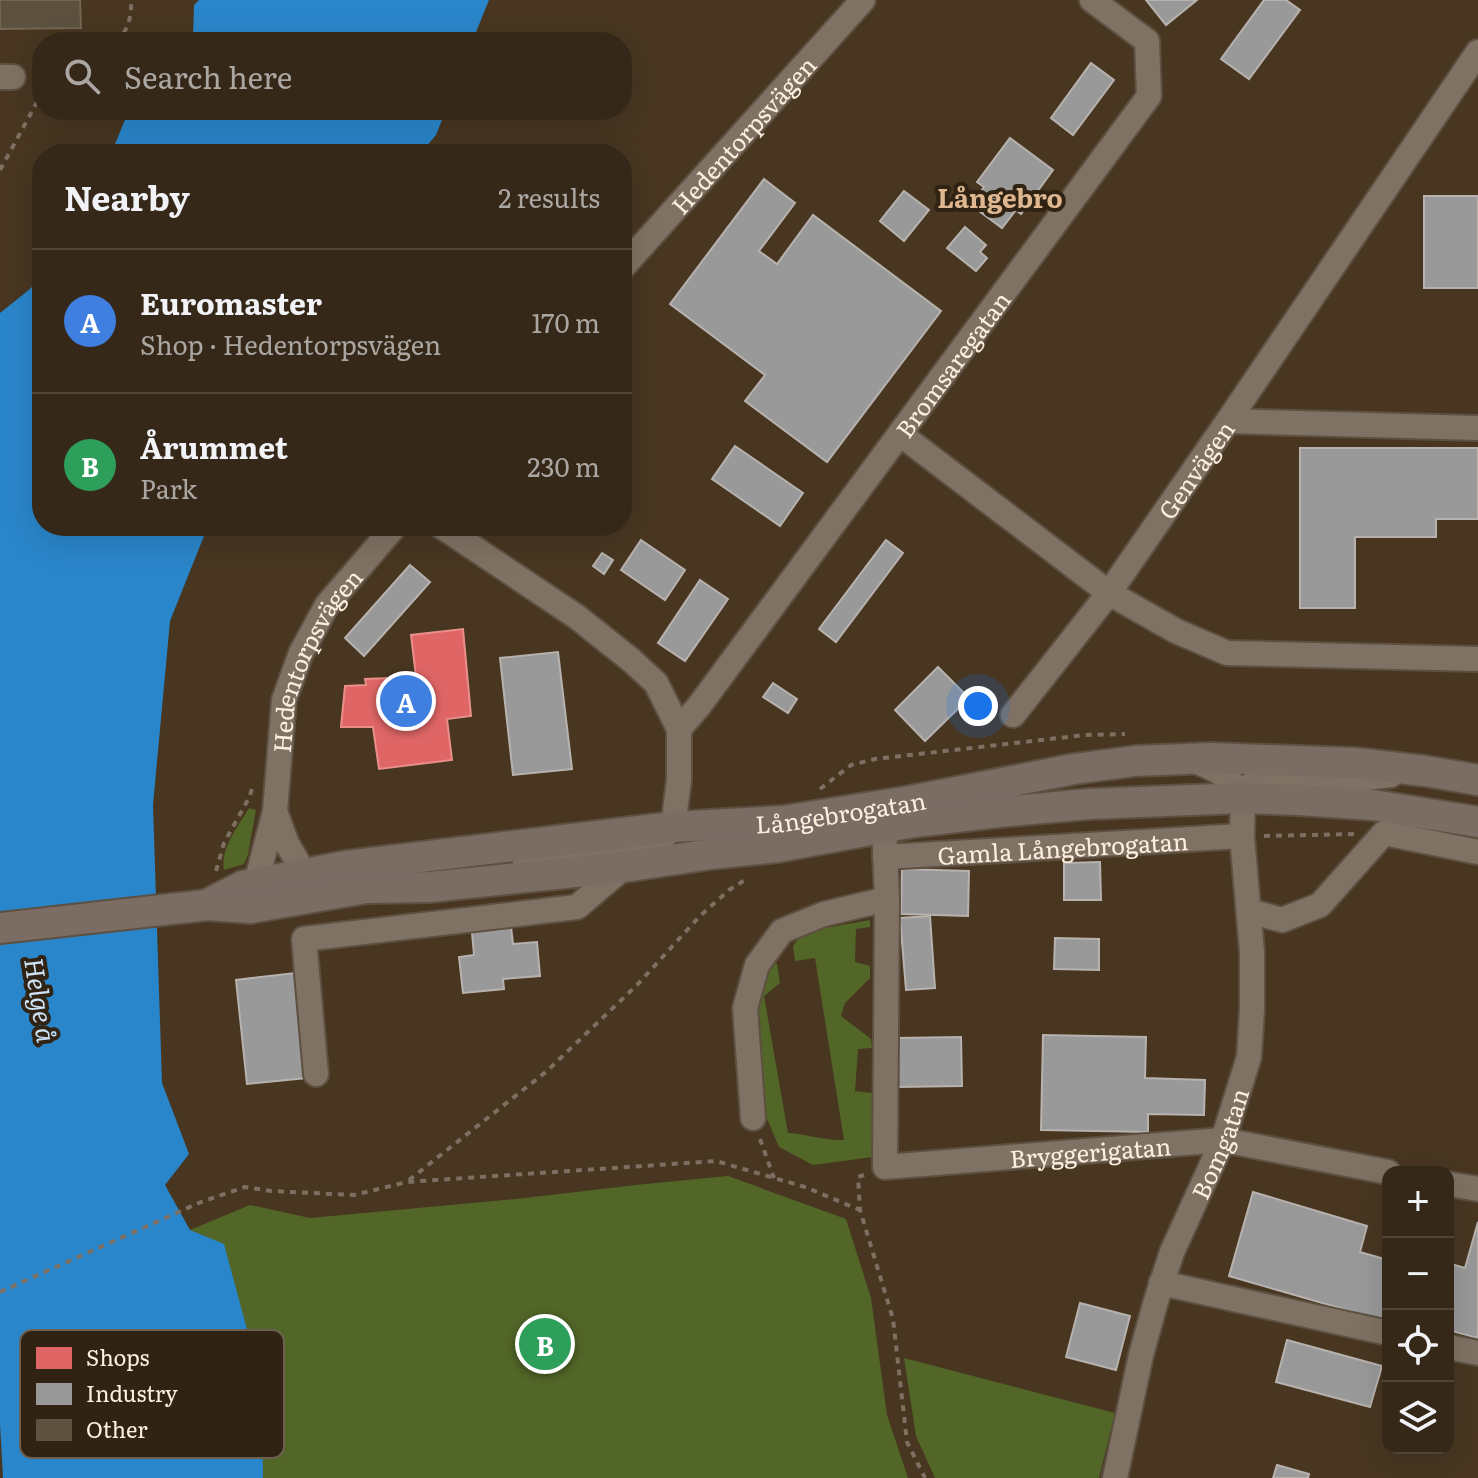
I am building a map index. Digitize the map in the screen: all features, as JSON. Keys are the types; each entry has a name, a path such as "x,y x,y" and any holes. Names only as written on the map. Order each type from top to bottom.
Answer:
{"main road":[{"name":"Långebrogatan","path":"198,906 243,886 361,864 673,827 783,821 1135,761 1210,758 1355,763 1478,780"},
{"name":"Långebrogatan","path":"0,928 198,906 250,908 366,888 430,887 624,867 778,847 884,827 1089,804 1243,798 1373,805 1478,822"}],"street":[{"name":"Hedentorpsvägen","path":"632,257 863,0"},
{"name":"Bromsaregatan","path":"679,729 1149,96 1147,41 1092,0"},
{"path":"1228,421 1478,52"},
{"name":"Genvägen","path":"1013,715 1109,593 1228,421 1478,428"},
{"path":"900,434 1109,593 1176,631 1227,653 1478,659"},
{"name":"Hedentorpsvägen","path":"256,883 275,811 284,700 301,653 327,605 386,536"},
{"path":"366,888 645,847 660,841 673,827 679,780 679,729 656,683 577,617 456,536"},
{"path":"1191,759 1227,776 1243,798"},
{"path":"1243,798 1249,786 1259,781 1348,780 1425,771"},
{"name":"Bomgatan","path":"1115,1478 1141,1355 1161,1283 1223,1140 1249,1057 1252,952 1242,836 1243,798"},
{"name":"Hedentorpsvägen","path":"275,811 287,844 300,866 330,894"},
{"name":"Långebrogatan","path":"884,827 887,899 885,1167"},
{"path":"1249,911 1282,920 1320,905 1384,833 1478,852"},
{"name":"Gamla Långebrogatan","path":"885,857 1242,836"},
{"path":"316,1074 304,939 577,907 624,867"},
{"path":"430,887 436,924"},
{"path":"753,1118 745,1008 757,965 782,931 824,914 887,899"},
{"name":"Bryggerigatan","path":"885,1167 1223,1140 1382,1171"},
{"path":"1454,1185 1478,1189"},
{"path":"1161,1283 1382,1332"},
{"path":"1454,1348 1478,1353"}],"path":[{"path":"126,32 131,0"},
{"path":"0,170 32,111"},
{"path":"1242,836 1384,833"},
{"path":"407,1182 547,1071 638,984 699,917 729,890 755,873"},
{"path":"753,1118 774,1178"},
{"path":"0,1292 201,1202 245,1187 354,1195 407,1182 716,1161 805,1187 860,1210"},
{"path":"885,1167 858,1177 860,1210 893,1319 907,1442 925,1478"}],"green space":[{"path":"249,808 256,810 248,855 244,864 224,870 227,846"},
{"path":"870,920 870,927 856,929 855,962 870,966 870,978 845,1003 841,1016 871,1039 872,1048 858,1049 855,1091 872,1093 873,1157 813,1165 779,1147 765,1114 754,1048 752,1010 760,977 772,960 777,964 780,983 764,996 788,1133 844,1140 815,958 795,961 793,946 803,932"},
{"path":"728,1176 846,1219 871,1298 887,1415 908,1478 210,1478 208,1458 284,1458 284,1330 198,1330 190,1230 250,1205 310,1218"},
{"path":"904,1358 1115,1413 1099,1478 935,1478 916,1436"}],"water":[{"path":"199,0 489,0 476,32 193,32 194,5"},
{"path":"125,120 442,120 428,144 115,144"},
{"name":"Helge å","path":"32,287 32,536 204,536 170,621 153,805 162,1083 189,1154 165,1185 190,1230 224,1244 247,1330 20,1330 20,1458 263,1458 263,1478 3,1478 0,1424 0,313"}],"building: Shops":[{"path":"463,629 471,716 447,719 452,760 379,769 373,727 341,727 345,686 366,685 365,679 416,677 411,635"}],"building: Industry":[{"path":"1146,0 1197,0 1166,25"},
{"path":"1264,0 1286,0 1300,10 1249,79 1221,59"},
{"path":"1091,63 1114,80 1073,135 1051,118"},
{"path":"1010,138 1053,170 1021,214 1016,210 1002,228 971,205 984,187 977,182"},
{"path":"764,179 795,203 759,251 777,264 813,215 941,311 827,462 745,401 765,375 670,304"},
{"path":"904,191 929,210 904,241 880,221"},
{"path":"1424,196 1478,196 1478,288 1424,288"},
{"path":"965,227 986,245 980,252 987,258 976,271 947,248"},
{"path":"735,446 803,493 780,526 712,479"},
{"path":"1300,448 1478,448 1478,519 1436,519 1436,537 1355,537 1355,608 1300,608"},
{"path":"641,540 685,570 665,600 621,570"},
{"path":"886,540 903,553 836,642 819,629"},
{"path":"602,553 613,560 604,574 593,566"},
{"path":"410,565 430,582 364,656 345,638"},
{"path":"700,580 728,599 685,661 658,643"},
{"path":"558,652 572,769 513,775 500,658"},
{"path":"938,667 969,698 925,741 895,710"},
{"path":"773,683 797,699 788,713 763,697"},
{"path":"1100,862 1101,900 1064,900 1064,863"},
{"path":"902,869 969,871 968,916 901,914"},
{"path":"930,916 935,988 906,990 900,918"},
{"path":"510,918 513,944 537,942 540,976 503,979 504,989 463,993 459,957 474,955 471,922"},
{"path":"1055,938 1099,939 1099,970 1054,969"},
{"path":"295,973 306,1078 247,1084 236,980"},
{"path":"1043,1035 1146,1037 1145,1078 1205,1080 1204,1115 1148,1114 1148,1132 1041,1130"},
{"path":"961,1037 962,1086 898,1087 897,1038"},
{"path":"1253,1192 1367,1226 1360,1252 1382,1258 1382,1320 1229,1276"},
{"path":"1478,1222 1478,1338 1454,1332 1454,1265 1465,1268"},
{"path":"1080,1303 1130,1316 1116,1370 1066,1357"},
{"path":"1287,1340 1382,1366 1370,1407 1276,1382"},
{"path":"1277,1465 1309,1474 1308,1478 1273,1478"}],"building: Other":[{"path":"0,0 80,0 81,28 0,29"}],"place":[{"name":"Euromaster","path":"406,701"},
{"name":"Årummet","path":"545,1344"}],"district":[{"name":"Långebro","path":"1000,196"}]}
